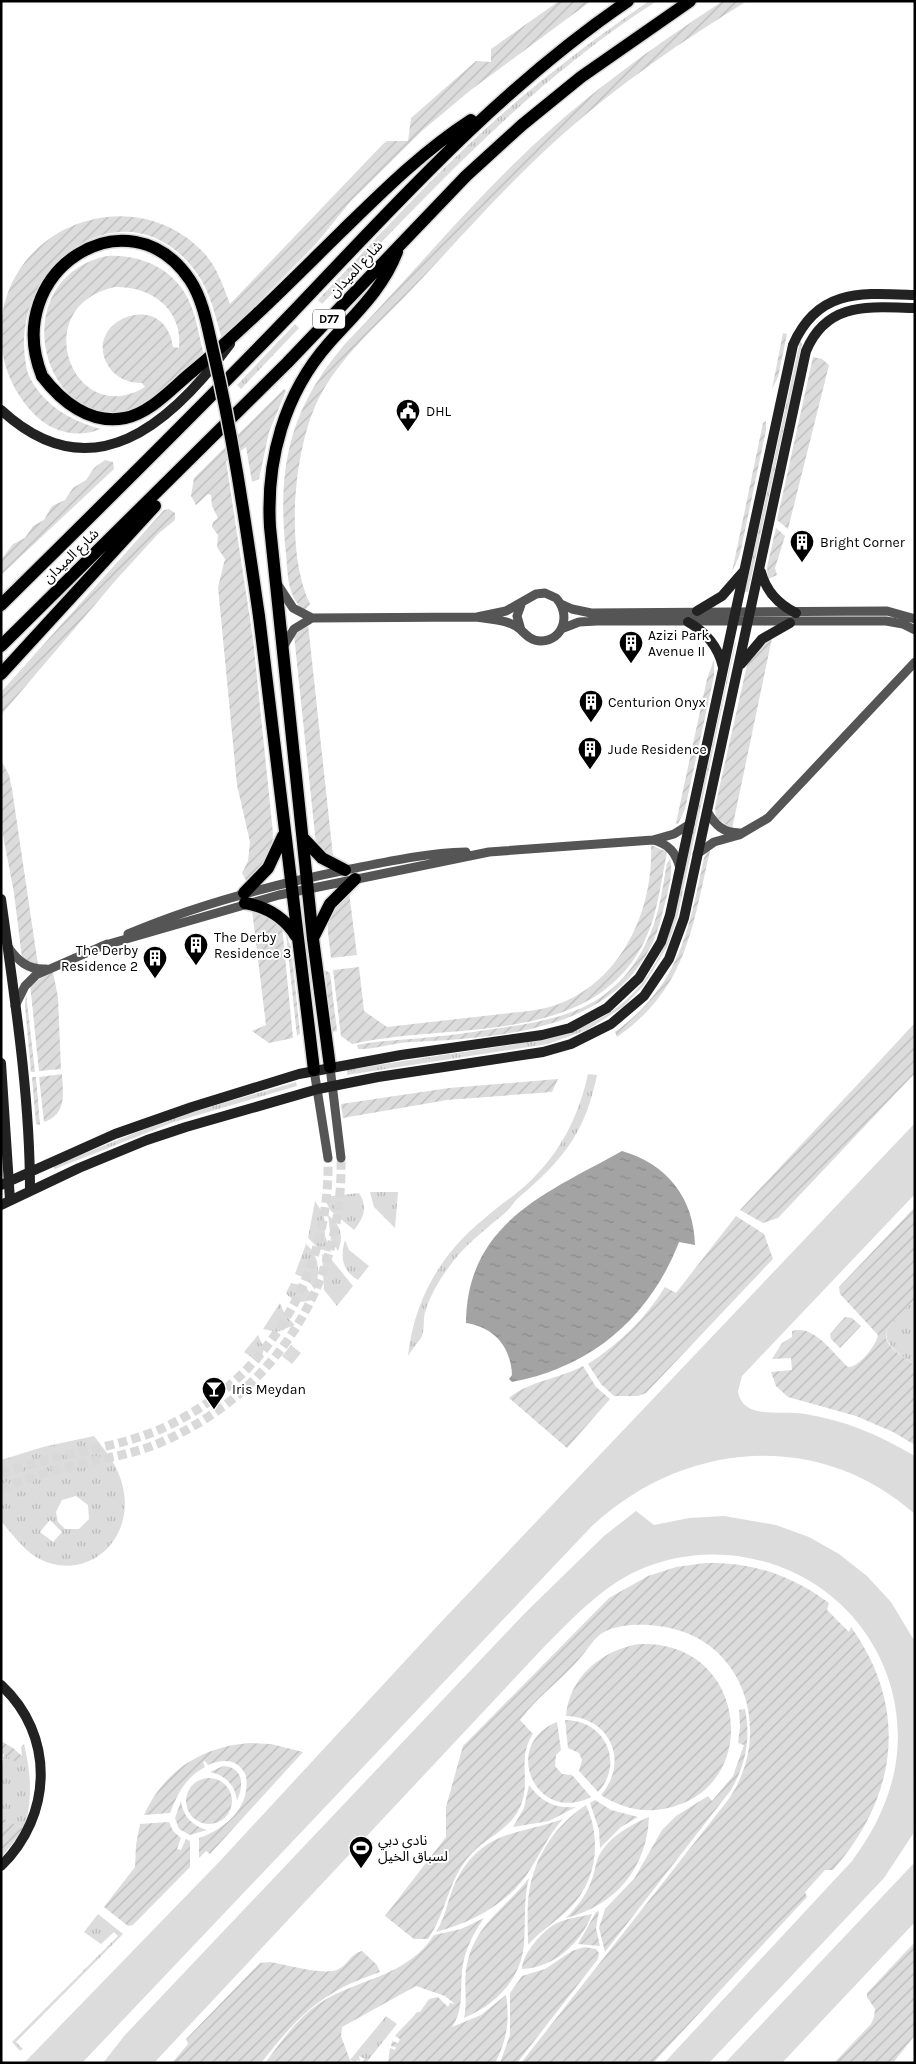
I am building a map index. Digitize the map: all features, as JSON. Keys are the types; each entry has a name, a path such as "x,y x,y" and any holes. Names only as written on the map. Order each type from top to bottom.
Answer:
{"main road":[{"name":"شارع الميدان","path":"1,605 264,341 429,168 495,106 560,52 628,1"},
{"name":"شارع الميدان","path":"1,646 204,446 466,176 551,101 618,49 690,1"},
{"path":"314,1070 259,616 241,490 223,398 199,297 184,272 170,259 152,248 121,242 90,246 62,261 41,285 31,314 31,346 42,376 61,398 77,409 106,419 124,418 150,406 236,335 405,170 457,129 495,106"},
{"path":"330,1067 302,838 269,496 275,451 283,422 295,394 310,368 376,291 388,272 399,245"},
{"path":"1,674 161,500 204,446"},
{"path":"1,592 53,554"},
{"path":"284,831 278,850 268,868 245,898 275,914 288,925 297,938"},
{"path":"302,838 322,858 350,875 330,904 313,939"}],"street":[{"path":"5,1182 154,1120 314,1070 542,1035 570,1028 595,1015 629,989 655,955 666,929 790,354 796,337 806,322 826,305 850,295 868,293 915,295"},
{"path":"1,1063 6,1202 109,1155 171,1132 332,1085 543,1052 571,1044 604,1028 622,1016 644,996 669,960 682,925 750,618 804,358 816,332 834,316 849,310 865,307 915,308"},
{"path":"806,322 816,332"},
{"path":"1,410 26,430 56,444 90,448 122,442 147,428 183,398 211,368 236,335"},
{"path":"697,611 722,596 745,569"},
{"path":"760,570 772,595 783,606 796,613"},
{"path":"276,580 288,603 299,612 312,618 477,616 506,611 532,595 540,593 553,596 561,604 572,609 591,613 697,611 790,623 886,622 903,624 915,630"},
{"path":"521,630 517,616 522,602"},
{"path":"477,616 503,621 521,630 528,637 542,641 556,636 561,629 565,614 561,604"},
{"path":"750,618 796,613 886,611 915,619"},
{"path":"561,629 591,620 688,622 734,617"},
{"path":"283,648 294,629 312,618"},
{"path":"688,622 701,630 712,642 723,667"},
{"path":"738,669 748,653 762,639 790,623"},
{"path":"697,854 714,842 757,826 773,814 915,662"},
{"path":"707,810 720,828 729,832 745,832"},
{"path":"15,1006 28,983 47,969 102,946 245,898 291,886 350,875 417,857 653,840 674,834 690,824"},
{"path":"653,840 663,843 672,850 680,868"},
{"path":"1,899 15,1006 30,1170 30,1190"},
{"path":"8,947 17,959 26,965 47,969"},
{"path":"330,1067 341,1158"},
{"path":"314,1070 328,1158"},
{"path":"1,1685 22,1709 33,1731 40,1755 42,1780 38,1804 30,1827 17,1849 1,1866"}],"green space":[{"path":"559,1 591,1 472,89 423,130 351,201 315,245 222,339 212,304 201,280 196,272 168,245 137,233 105,234 76,247 51,269 33,299 24,335 28,374 41,394 58,410 78,421 101,429 82,433 64,432 39,419 25,404 9,376 3,355 1,333 7,296 23,265 47,241 76,224 109,217 143,219 176,231 205,254 217,272 230,304 383,144 387,141 408,141 411,118 476,61 491,62 491,49"},
{"path":"649,1 657,1 610,33 522,104 440,182 322,304 318,300 419,193 482,132 563,64"},
{"path":"723,1 747,1 652,64 606,98 562,135 505,190 337,369 318,400 309,421 298,473 295,502 297,557 302,582 310,604 304,611 298,605 291,592 288,577 283,495 291,442 299,417 310,393 326,369 345,344 474,204 542,137 617,75"},
{"path":"107,256 120,256 145,261 167,273 184,291 190,303 204,355 164,391 142,407 107,412 79,402 59,382 47,354 45,324 53,294 74,271","holes":["115,287 128,288 152,296 162,302 170,311 176,322 179,334 179,348 173,347 167,328 155,318 141,314 127,317 114,324 105,336 103,350 109,367 116,375 128,381 142,383 145,387 119,396 97,393 80,380 70,361 66,339 72,317 88,299"]},
{"path":"295,324 299,328 241,389 237,385"},
{"path":"783,333 787,334 778,377 772,389"},
{"path":"800,341 802,344 748,592 745,592"},
{"path":"813,357 822,359 829,365 788,529 777,520"},
{"path":"284,389 286,391 269,432 259,479 252,482 246,447 226,461 253,639 273,833 269,854 248,884 242,873 248,861 250,842 237,785 218,587 225,559 217,547 218,535 212,527 213,522 218,518 212,506 211,495 208,494 196,505 191,496 194,478"},
{"path":"766,421 766,430 740,554 732,572 763,423"},
{"path":"105,460 113,462 114,469 1,575 1,560 13,544 25,538 33,526 44,520 52,506 65,500 73,488 86,480 94,468"},
{"path":"169,509 175,513 175,520 158,534 116,580 1,715 1,692 164,510"},
{"path":"776,528 785,536 775,568 777,575 768,579 767,567"},
{"path":"308,624 333,856 328,858 316,844 294,635"},
{"path":"772,638 732,829 716,818 715,807 747,665 757,649"},
{"path":"735,642 677,919 667,947 644,985 623,1007 587,1030 548,1044 347,1075 347,1070 506,1046 569,1032 596,1020 621,1005 642,983 660,955 674,919"},
{"path":"714,660 714,676 685,809 678,824 676,823 707,679"},
{"path":"1,760 9,775 12,789 38,965 22,958 14,893 2,830"},
{"path":"651,845 667,852 659,897 649,930 645,940 621,975 591,999 555,1015 515,1024 474,1030 390,1037 352,1044 341,1036 333,970 359,967 364,1011 387,1027 538,1010 577,996 597,981 614,963 628,942 639,919 646,895"},
{"path":"708,850 710,851 691,931 672,977 659,998 640,1018 617,1037 615,1032 637,1014 668,976 686,933 704,858"},
{"path":"670,859 671,878 668,891 649,950 627,980 599,1003 566,1019 529,1029 491,1036 407,1042 358,1049 357,1045 366,1043 449,1035 545,1020 566,1014 603,996 619,982 633,965 646,943 657,914 667,863"},
{"path":"349,892 357,955 331,958 328,921 334,909"},
{"path":"252,910 259,911 282,926 293,1038 269,1043 252,1031 266,1025"},
{"path":"286,934 291,947 300,1033 297,1036"},
{"path":"325,970 330,973 337,1031 332,1032"},
{"path":"53,972 58,997 61,1069 39,1071 30,984"},
{"path":"26,993 35,1072 31,1072 25,1006"},
{"path":"915,1023 915,1073 778,1218 763,1223 740,1210"},
{"path":"62,1074 63,1096 60,1109 57,1114 44,1122 39,1077"},
{"path":"588,1074 597,1075 592,1096 586,1114 569,1145 547,1172 467,1246 450,1265 430,1298 424,1315 421,1338 408,1356 416,1316 432,1279 455,1246 492,1212 525,1186 547,1163 570,1127 585,1088"},
{"path":"32,1077 36,1077 40,1125 36,1124"},
{"path":"558,1079 552,1092 447,1100 343,1118 341,1104 449,1088"},
{"path":"296,1082 297,1086 174,1122 55,1169 53,1166 172,1118"},
{"path":"915,1123 915,1194 742,1376 738,1391 742,1402 751,1409 763,1412 805,1414 834,1420 874,1435 915,1456 915,1514 877,1486 836,1468 794,1458 751,1456 708,1462 666,1477 627,1498 591,1527 82,2063 24,2063 220,1861 442,1621"},
{"path":"370,1192 398,1192 395,1228 374,1207"},
{"path":"359,1193 362,1198 364,1212 354,1230 331,1211 323,1197"},
{"path":"315,1201 324,1215 325,1236 331,1252 319,1249 308,1238"},
{"path":"915,1207 915,1299 895,1319 886,1334 887,1340 892,1347 915,1365 915,1445 893,1432 856,1416 788,1397 776,1386 771,1372 792,1370 791,1358 772,1359 782,1343 792,1337 792,1331 800,1330 816,1336 848,1367 857,1364 867,1355 878,1335 840,1294 839,1287"},
{"path":"328,1215 336,1223 340,1231 341,1240 338,1251 331,1240"},
{"path":"736,1216 764,1234 773,1259 646,1393 638,1396 614,1396 601,1384 588,1364 611,1348 631,1330 649,1310 665,1287 676,1293"},
{"path":"345,1240 349,1250 369,1266 358,1280 349,1272 344,1263"},
{"path":"306,1244 314,1254 318,1266 315,1290 307,1279 295,1274"},
{"path":"322,1254 331,1259 353,1286 337,1306 324,1290"},
{"path":"291,1283 305,1286 315,1299 303,1302 289,1297 286,1293"},
{"path":"915,1299 915,1365 892,1347 887,1340 886,1333 889,1326"},
{"path":"280,1303 285,1315 295,1325 277,1332 263,1329"},
{"path":"845,1317 852,1318 861,1326 840,1348 831,1339 830,1334"},
{"path":"258,1335 264,1349 260,1363 244,1352"},
{"path":"291,1345 301,1353 292,1364 282,1356"},
{"path":"583,1366 596,1387 610,1399 567,1448 509,1398 535,1384"},
{"path":"94,1436 109,1456 120,1477 124,1493 124,1511 120,1528 112,1543 101,1554 87,1562 71,1566 54,1564 36,1557 22,1545 1,1521 1,1460 43,1447","holes":["76,1496 88,1505 89,1519 79,1529 65,1529 58,1522 56,1512 62,1500","50,1520 62,1532 53,1542 40,1532"]},
{"path":"636,1511 654,1525 689,1518 724,1516 776,1525 809,1537 839,1554 867,1576 891,1602 915,1642 913,1834 884,1878 709,2063 664,2063 852,1861 872,1830 883,1808 894,1773 898,1738 895,1703 886,1671 870,1640 850,1614 825,1591 795,1573 762,1561 731,1555 700,1555 669,1560 639,1570 612,1585 576,1615 543,1648 154,2063 103,2063 125,2035 525,1613 604,1536"},
{"path":"722,1563 755,1568 785,1578 815,1593 829,1603 827,1610 849,1632 851,1627 870,1658 882,1689 888,1720 888,1751 883,1782 871,1812 855,1842 833,1870 825,1870 805,1892 807,1897 653,2063 521,2063 728,1800 742,1774 749,1746 749,1718 743,1692 731,1668 712,1648 688,1634 658,1626 625,1626 606,1631 600,1635 570,1670 520,1720 533,1734 525,1752 525,1788 520,1807 510,1822 477,1848 463,1864 452,1885 440,1918 428,1939 414,1939 385,1916 446,1837 446,1807 463,1746 609,1598 648,1576 676,1567"},
{"path":"639,1644 676,1649 704,1665 722,1690 730,1718 729,1748 717,1775 696,1797 655,1810 631,1808 601,1795 610,1782 614,1768 614,1755 611,1743 604,1732 594,1724 581,1718 566,1716 568,1702 573,1689 590,1668 612,1652"},
{"path":"745,1709 747,1720 746,1751 744,1761 731,1790 605,1952 599,1928 605,1909 634,1879 662,1830 676,1816 708,1796 712,1801 733,1776 744,1745 738,1743 740,1727 739,1710"},
{"path":"565,1720 579,1722 591,1727 607,1745 610,1756 610,1769 606,1781 598,1792 579,1771 582,1760 579,1753 568,1748"},
{"path":"557,1722 561,1750 556,1755 555,1766 562,1774 572,1775 591,1797 571,1803 554,1800 541,1792 532,1779 528,1763 531,1747 540,1733"},
{"path":"1,1741 22,1756 18,1764 1,1751"},
{"path":"249,1743 271,1744 303,1752 210,1854 206,1851 199,1858 199,1838 227,1823 240,1807 244,1798 246,1776 243,1770 235,1763 220,1761 208,1765 205,1761 203,1762 205,1767 187,1781 170,1813 144,1815 152,1799 162,1786 186,1764 215,1750"},
{"path":"24,1744 30,1797 24,1829 1,1817 1,1771 4,1755 1,1751 14,1760 22,1756 21,1747"},
{"path":"223,1766 230,1767 239,1774 241,1789 237,1800 232,1785 225,1778 210,1772"},
{"path":"204,1778 214,1778 228,1788 232,1801 228,1814 222,1820 214,1824 204,1824 190,1814 186,1806 186,1796 196,1782"},
{"path":"529,1785 539,1796 550,1803 562,1807 576,1807 549,1821 513,1827 524,1808"},
{"path":"595,1800 611,1810 638,1817 621,1827 600,1848 599,1830 590,1803"},
{"path":"181,1801 186,1816 197,1826 207,1830 190,1835 179,1829 175,1818"},
{"path":"586,1805 591,1818 595,1846 594,1860 586,1886 569,1909 528,1945 528,1902 530,1887 539,1859 546,1846 563,1824"},
{"path":"1,1817 24,1829 1,1858"},
{"path":"649,1817 642,1853 635,1868 625,1882 599,1904 584,1912 566,1918 585,1894 591,1882 598,1858 607,1844 627,1828"},
{"path":"563,1819 523,1880 502,1901 464,1923 436,1932 443,1919 457,1879 479,1851 491,1842 504,1836"},
{"path":"169,1822 173,1831 181,1838 177,1849 181,1850 186,1839 190,1841 190,1867 133,1925 128,1926 104,1907 135,1867 136,1845 140,1824"},
{"path":"915,1862 915,1922 782,2063 725,2063"},
{"path":"529,1878 525,1902 524,1944 518,1968 505,1989 496,1998 476,2013 464,2018 466,2004 465,1978 471,1950 492,1917"},
{"path":"599,1911 596,1928 600,1946 578,1944 596,1912"},
{"path":"98,1914 123,1934 16,2042 23,2049 20,2051 12,2042 118,1936 114,1932 101,1944 84,1932"},
{"path":"592,1914 581,1935 565,1952 545,1964 534,1968 522,1969 529,1950 551,1926 565,1920"},
{"path":"484,1918 467,1950 462,1971 460,2007 452,2027 481,2015 506,1995 507,2030 495,2063 388,2063 390,2048 395,2050 396,2047 391,2046 392,2041 398,2043 400,2039 395,2036 417,2012 420,2012 429,1999 438,1997 448,2007 450,2003 455,2004 445,1996 416,1986 342,2027 341,2036 351,2063 265,2063 297,2023 320,2003 410,1960 423,1949 434,1935 461,1929"},
{"path":"915,1942 915,2035 893,2063 834,2063 871,2024 875,2009 867,1997 867,1993"},
{"path":"584,1947 596,1949 599,1953 598,1959 517,2063 500,2063 510,2035 510,1993 522,1976 545,1969 572,1951"},
{"path":"362,1951 377,1965 380,1972 326,1997 287,2031 261,2063 172,2063 188,2044 186,2039 260,1963 270,1962 331,1971 337,1970 355,1954"},
{"path":"386,2016 397,2024 366,2063 361,2063 365,2059 359,2056 360,2061 356,2060 357,2063 350,2060"}],"water":[{"path":"622,1151 652,1165 665,1174 675,1185 690,1212 695,1245 679,1242 667,1269 652,1293 635,1315 615,1334 592,1351 568,1364 541,1375 512,1382 509,1379 512,1375 511,1365 499,1340 485,1329 466,1323 470,1288 480,1259 496,1235 516,1215 566,1181"}],"tunnel":[{"path":"1,1474 38,1462 151,1433 191,1413 226,1388 257,1358 283,1324 303,1286 317,1245 326,1202 328,1158"},
{"path":"1,1489 55,1470 132,1452 157,1444 199,1423 236,1396 268,1365 294,1330 315,1291 330,1249 339,1204 341,1158"}],"place":[{"name":"DHL","path":"408,432"},
{"name":"Bright Corner","path":"802,563"},
{"name":"Azizi Park Avenue II","path":"631,664"},
{"name":"Centurion Onyx","path":"591,723"},
{"name":"Jude Residence","path":"590,770"},
{"name":"The Derby Residence 3","path":"196,966"},
{"name":"The Derby Residence 2","path":"155,979"},
{"name":"Iris Meydan","path":"214,1410"},
{"name":"نادي دبي لسباق الخيل","path":"361,1869"}]}
